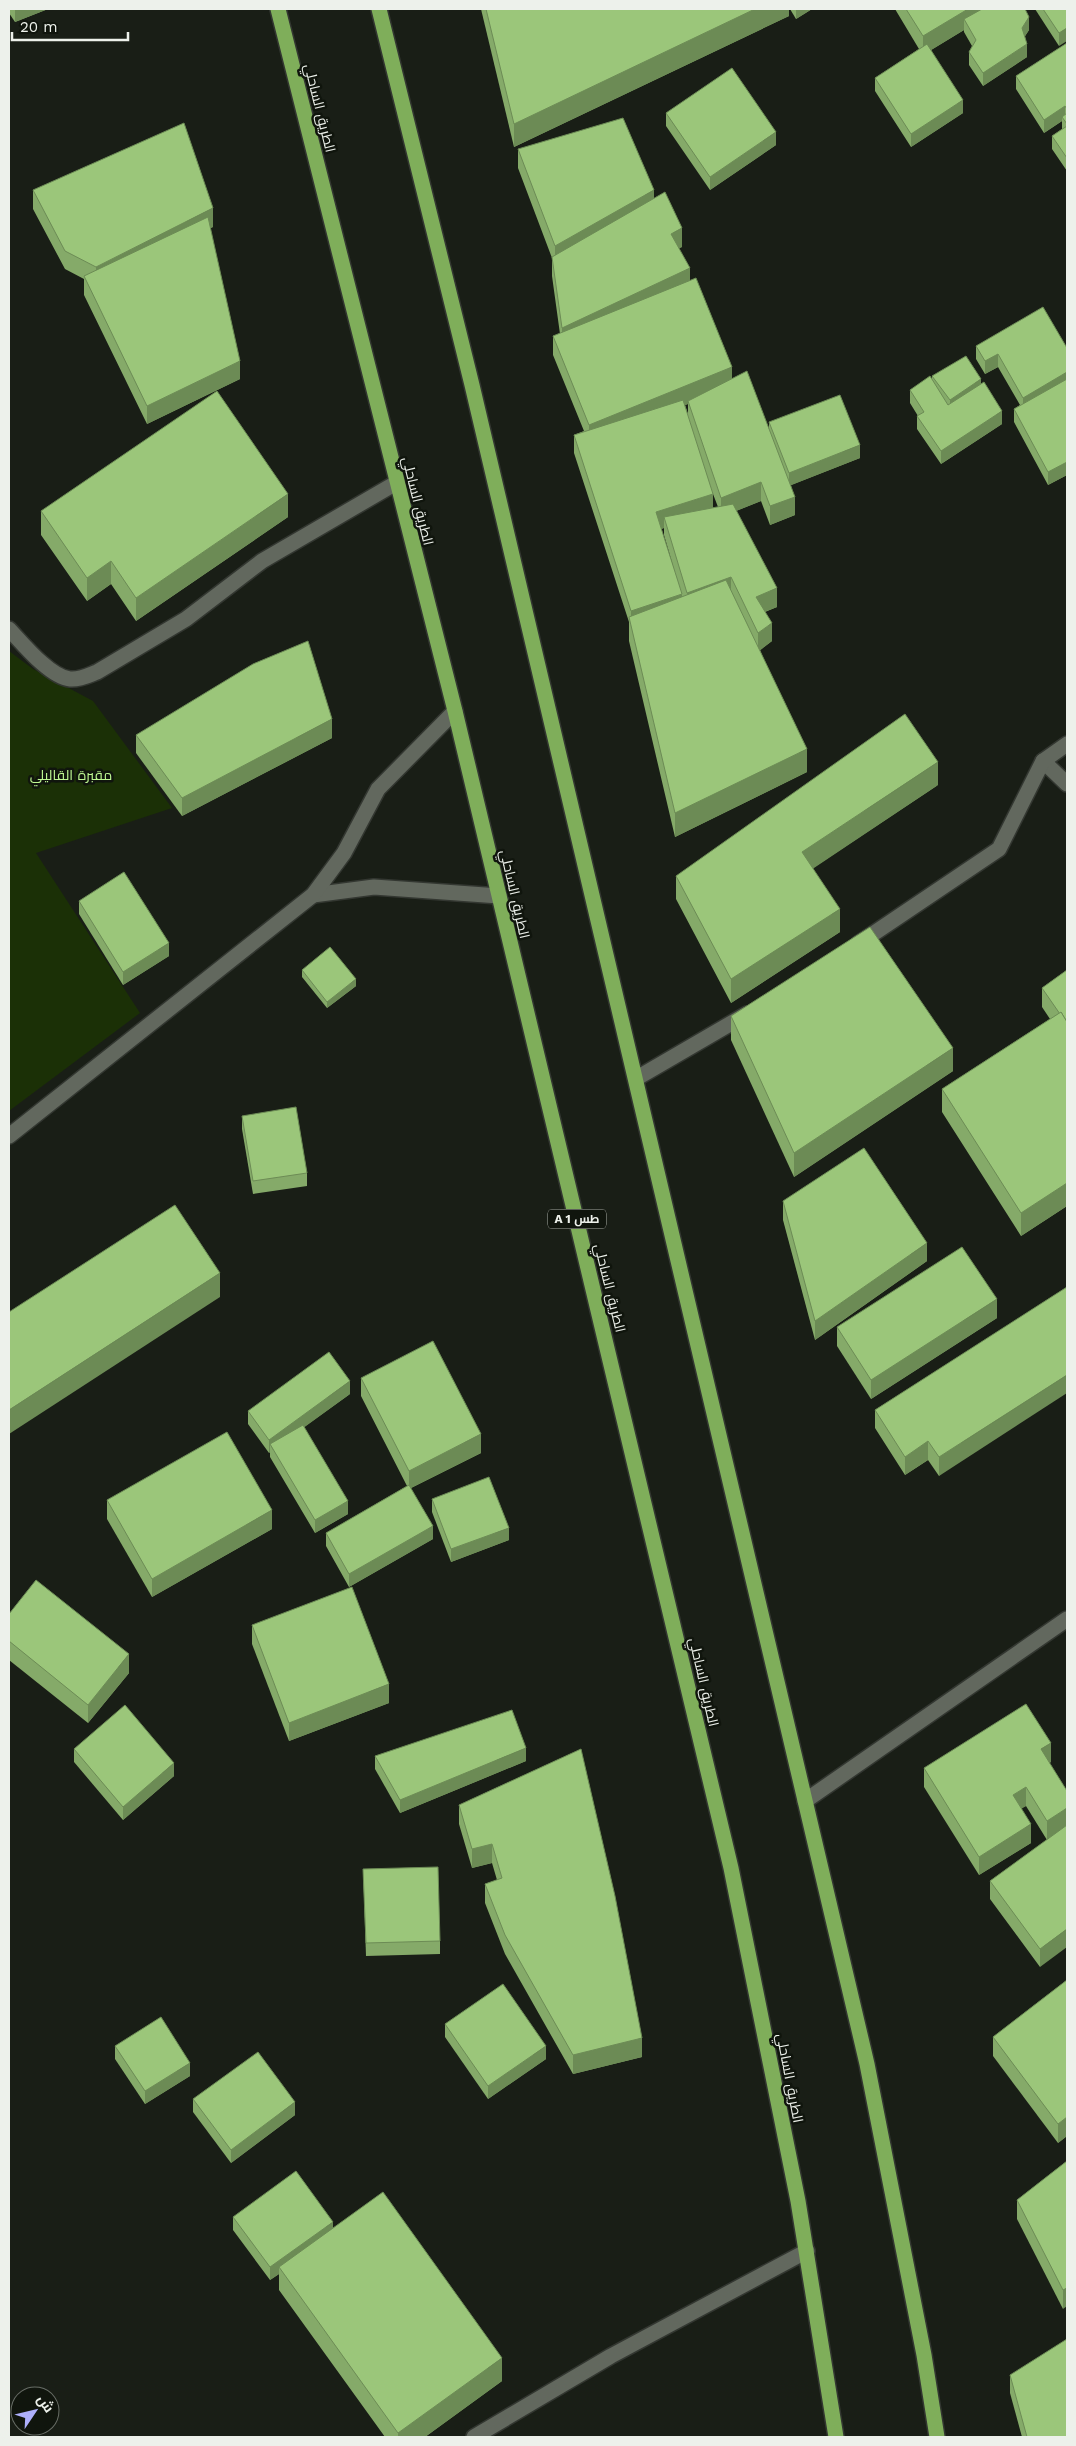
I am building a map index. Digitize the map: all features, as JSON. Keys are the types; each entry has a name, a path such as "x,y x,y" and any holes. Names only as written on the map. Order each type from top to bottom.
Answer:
{"highway":[{"name":"الطريق الساحلي","path":"278,9 455,711 731,1868 798,2201 836,2437"},
{"path":"380,9 472,385 867,2064 924,2355 937,2437"}],"street":[{"path":"9,630 58,675 70,679 82,678 97,672 186,619 262,561 396,483"},
{"path":"9,1136 313,895 344,853 378,789 455,711"},
{"path":"845,953 999,848 1043,762 1067,744"},
{"path":"1043,762 1067,784"},
{"path":"313,895 374,887 499,896"},
{"path":"636,1078 763,1005"},
{"path":"806,1801 1067,1619"},
{"path":"474,2437 611,2356 806,2252"}],"green space":[{"name":"مقبرة القاليلي","path":"9,651 33,669 93,701 172,808 36,853 140,1013 9,1111"}],"building":[{"path":"486,9 755,9 514,124"},
{"path":"906,9 968,9 923,36"},
{"path":"982,9 1025,9 1029,17 1022,28 1027,44 983,73 969,52 976,40 964,19"},
{"path":"1043,9 1067,9 1067,28 1059,33"},
{"path":"1067,43 1067,109 1065,106 1044,120 1016,76"},
{"path":"927,44 963,100 911,134 875,78"},
{"path":"732,68 776,132 710,177 666,113"},
{"path":"1067,113 1067,124 1062,117"},
{"path":"623,118 654,190 555,246 518,149"},
{"path":"184,123 213,208 96,267 65,251 33,190"},
{"path":"1067,126 1067,158 1052,136"},
{"path":"665,192 682,228 671,234 690,268 562,328 552,257"},
{"path":"208,217 240,361 147,406 84,276"},
{"path":"696,278 732,367 589,425 553,336"},
{"path":"1043,307 1067,348 1067,372 1023,398 998,354 985,361 976,346"},
{"path":"966,356 981,379 950,400 932,376"},
{"path":"747,371 795,497 770,506 761,482 721,498 688,401"},
{"path":"930,376 948,405 984,382 1002,411 941,451 917,416 924,412 910,390"},
{"path":"1067,379 1067,462 1048,472 1014,409"},
{"path":"217,391 288,494 136,598 111,561 87,578 41,511"},
{"path":"840,395 860,445 789,473 769,422"},
{"path":"683,400 713,494 656,512 682,594 631,611 574,435"},
{"path":"733,504 777,588 756,597 772,623 758,633 731,577 687,593 664,517"},
{"path":"726,580 807,749 675,813 629,617"},
{"path":"308,641 332,719 182,798 136,735 253,664"},
{"path":"905,714 938,762 802,852 840,909 731,979 676,876"},
{"path":"124,872 169,943 123,972 79,901"},
{"path":"870,927 953,1048 794,1153 731,1016"},
{"path":"330,947 356,979 327,1002 302,970"},
{"path":"1067,970 1067,1022 1042,988"},
{"path":"1061,1012 1067,1022 1067,1183 1021,1213 942,1089"},
{"path":"296,1107 307,1173 253,1181 242,1116"},
{"path":"864,1148 927,1243 815,1321 783,1201"},
{"path":"175,1205 220,1273 9,1410 9,1312"},
{"path":"962,1247 997,1299 871,1380 837,1327"},
{"path":"1067,1287 1067,1375 939,1457 928,1441 905,1457 875,1410"},
{"path":"433,1341 481,1434 409,1471 361,1378"},
{"path":"329,1352 350,1381 269,1440 248,1411"},
{"path":"303,1425 348,1501 315,1520 270,1444"},
{"path":"227,1432 272,1510 152,1579 107,1500"},
{"path":"489,1477 509,1528 451,1549 432,1499"},
{"path":"409,1485 433,1526 349,1574 326,1533"},
{"path":"36,1580 129,1654 88,1705 9,1641 9,1614"},
{"path":"352,1587 389,1684 289,1723 252,1625"},
{"path":"1026,1704 1051,1743 1041,1749 1067,1791 1067,1808 1047,1821 1026,1787 1013,1795 1031,1824 979,1857 924,1768"},
{"path":"125,1705 174,1763 123,1807 74,1749"},
{"path":"512,1710 526,1748 400,1800 375,1756"},
{"path":"581,1749 615,1896 642,2038 573,2055 505,1935 485,1884 502,1878 492,1844 472,1849 459,1805"},
{"path":"1067,1825 1067,1929 1040,1949 990,1881"},
{"path":"438,1867 440,1941 366,1943 363,1869"},
{"path":"1067,1980 1067,2117 1058,2124 993,2037"},
{"path":"503,1984 546,2046 488,2086 445,2024"},
{"path":"161,2017 190,2063 145,2091 115,2046"},
{"path":"258,2052 295,2102 231,2150 193,2099"},
{"path":"1067,2161 1067,2288 1063,2290 1017,2200"},
{"path":"296,2171 333,2222 270,2267 233,2217"},
{"path":"383,2192 502,2358 398,2433 279,2267"},
{"path":"1067,2339 1067,2437 1027,2437 1010,2375"}]}
